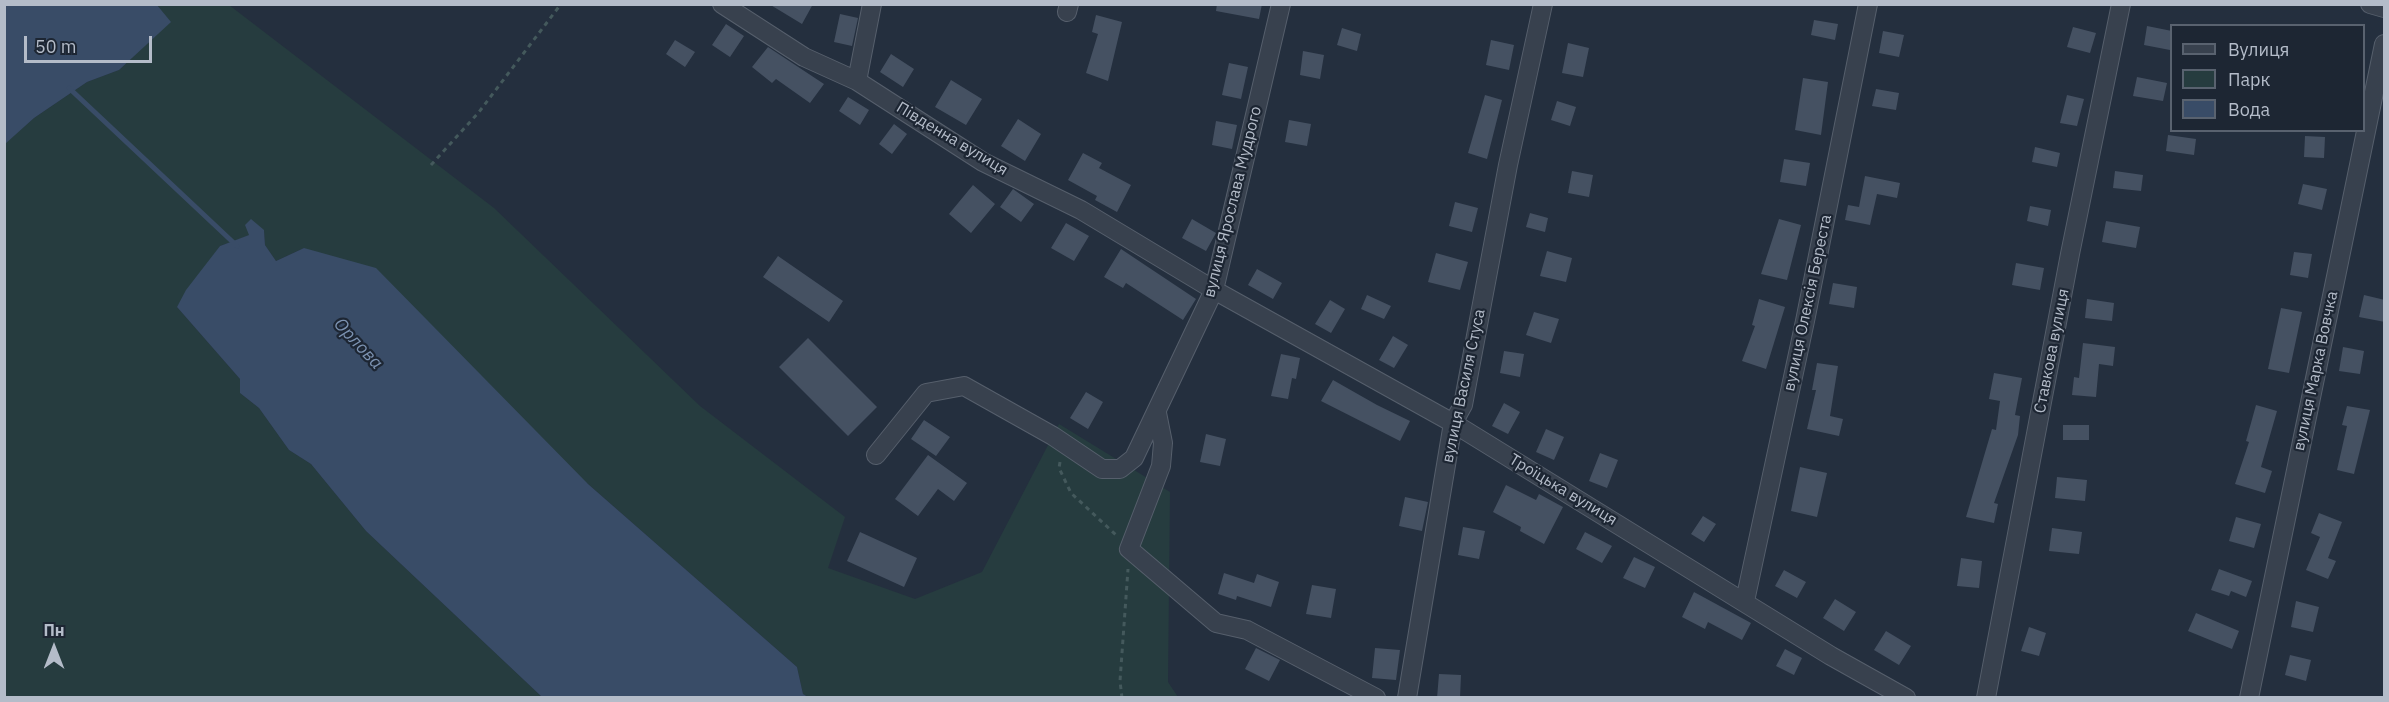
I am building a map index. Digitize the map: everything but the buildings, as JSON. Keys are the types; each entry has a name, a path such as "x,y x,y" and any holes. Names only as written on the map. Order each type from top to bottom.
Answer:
{"street":[{"name":"Південна вулиця","path":"722,4 804,57 857,81 983,162 1081,210 1214,290"},
{"path":"857,81 872,4"},
{"name":"вулиця Ярослава Мудрого","path":"1062,442 1102,469 1120,469 1134,458 1157,413 1214,290 1281,4"},
{"name":"вулиця Василя Стуса","path":"1407,698 1454,423 1463,405 1508,165 1543,4"},
{"name":"вулиця Олексія Береста","path":"1745,601 1805,321 1868,4"},
{"name":"Ставкова вулиця","path":"1986,698 2070,254 2121,4"},
{"path":"2370,4 2385,8"},
{"name":"вулиця Марка Вовчка","path":"2249,698 2385,44"},
{"name":"Троїцька вулиця","path":"1214,290 1454,423 1745,601 1830,656 1906,698"},
{"path":"876,455 926,393 964,386 1062,442"},
{"path":"1157,413 1163,443 1161,466 1129,549 1216,623 1247,630 1376,698"}],"path":[{"path":"431,165 479,112 561,4"},
{"path":"1062,442 1059,468 1071,493 1129,549 1120,681 1122,698"}],"green space":[{"path":"157,5 229,5 494,208 700,406 845,517 828,568 915,599 982,572 1059,424 1170,492 1168,682 1178,697 808,697 803,694 797,667 588,484 312,252 304,248 276,261 265,245 264,230 220,246 177,307 240,379 240,393 259,408 289,450 311,464 366,531 542,697 5,697 4,144 34,118 87,82 119,70 170,22"}],"water":[{"path":"5,4 157,5 171,22 119,70 87,82 34,118 5,144"},
{"path":"251,219 264,230 265,245 276,261 304,248 376,268 588,484 797,667 803,694 808,697 542,697 366,531 311,464 289,450 259,408 240,393 240,379 177,307 186,290 220,246 249,235 245,225"}],"waterway":[{"name":"Орлова","path":"69,88 237,246"}]}
